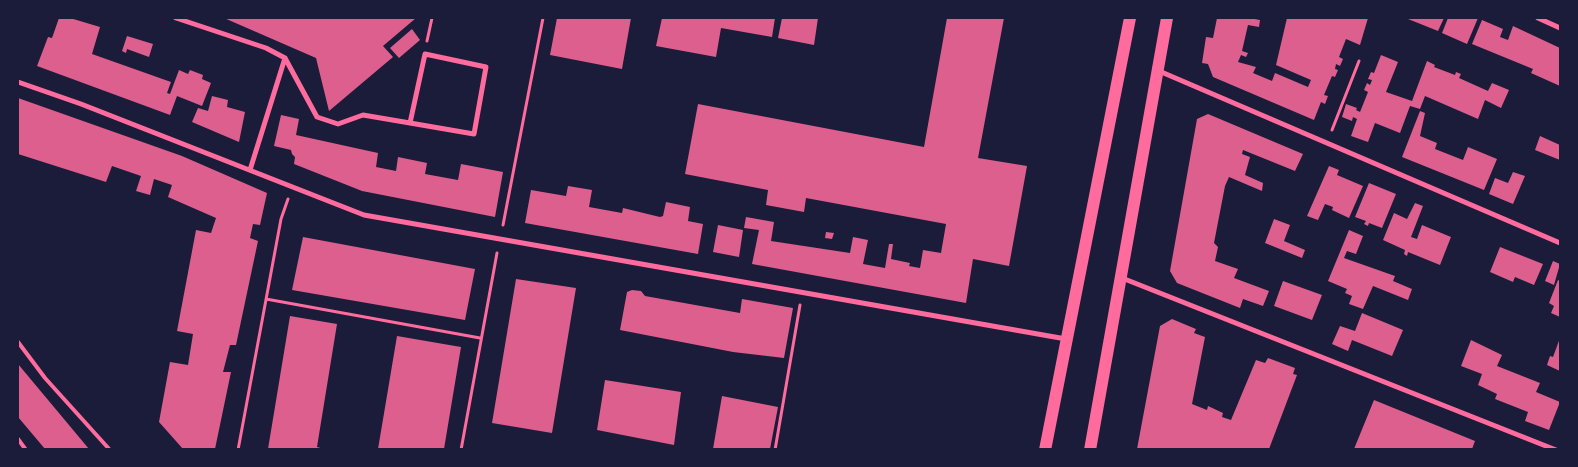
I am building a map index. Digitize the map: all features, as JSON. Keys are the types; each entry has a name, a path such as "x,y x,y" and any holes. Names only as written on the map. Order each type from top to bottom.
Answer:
{"main road":[{"path":"1090,450 1167,18"},
{"path":"1046,450 1127,20"}],"street":[{"path":"176,18 266,48 285,58 317,116 338,124 363,114 410,123 474,134 486,67 424,54 410,123"},
{"path":"1538,18 1560,28"},
{"path":"250,170 285,58"},
{"path":"1158,71 1560,243"},
{"path":"18,82 81,104 364,215 1067,339"},
{"path":"1120,277 1556,450"}],"lane":[{"path":"18,342 46,378 110,450"},
{"path":"18,439 26,450"}],"path":[{"path":"424,54 432,18"},
{"path":"461,450 480,338 543,18"},
{"path":"1332,130 1359,61"},
{"path":"238,450 281,219 293,187"},
{"path":"775,450 802,292"},
{"path":"266,299 480,338"}],"building":[{"path":"59,18 70,18 100,27 92,54 171,82 167,93 170,94 179,70 188,74 190,70 203,75 202,79 211,83 202,106 177,96 170,115 37,66 48,37 52,38"},
{"path":"224,18 416,18 383,46 393,57 329,111 316,58"},
{"path":"557,18 631,18 622,69 550,55"},
{"path":"662,18 775,18 772,37 721,28 716,57 656,46"},
{"path":"782,18 818,18 814,45 778,38"},
{"path":"947,18 1004,18 978,158 1027,166 1009,266 973,259 966,303 752,264 759,230 744,228 746,217 774,222 771,241 850,253 853,237 868,240 863,264 885,268 889,244 893,244 891,259 910,263 909,266 920,268 923,250 941,253 946,224 806,198 804,212 766,205 768,190 685,174 698,104 924,147"},
{"path":"1217,18 1260,20 1259,27 1248,25 1242,51 1248,53 1246,57 1241,55 1238,62 1256,67 1253,73 1272,81 1275,73 1308,87 1311,80 1276,65 1287,18 1368,18 1360,45 1346,39 1339,57 1343,59 1340,66 1336,64 1335,69 1338,70 1335,77 1332,76 1324,95 1328,96 1325,104 1321,102 1314,120 1213,77 1208,64 1202,63 1206,37 1213,38"},
{"path":"1409,18 1444,18 1438,31"},
{"path":"1448,18 1478,18 1467,44 1442,33"},
{"path":"1482,20 1503,29 1500,37 1508,40 1513,26 1560,48 1560,86 1531,73 1533,69 1472,44"},
{"path":"412,29 420,40 399,58 390,48"},
{"path":"127,36 153,44 149,57 127,49 126,53 122,51"},
{"path":"1381,55 1398,62 1386,92 1412,101 1427,61 1435,65 1434,67 1455,75 1456,72 1461,74 1459,78 1488,91 1492,83 1509,90 1501,108 1485,100 1478,119 1425,96 1420,109 1410,106 1400,133 1375,123 1368,142 1351,136 1357,119 1353,117 1352,121 1342,117 1346,104 1357,108 1356,110 1360,112 1368,92 1364,90 1367,83 1370,85 1372,80 1368,79 1371,72 1374,73"},
{"path":"212,96 228,100 227,107 245,112 239,142 192,122 198,108 208,111"},
{"path":"18,98 182,156 267,193 260,225 253,224 250,238 258,241 236,345 230,345 223,372 231,372 215,449 183,449 159,422 170,362 188,365 193,334 177,331 196,230 211,233 216,218 168,197 172,185 154,179 150,195 136,191 141,176 112,166 106,182 18,154"},
{"path":"1420,111 1425,113 1420,136 1437,143 1435,149 1463,160 1468,147 1497,159 1484,190 1402,157"},
{"path":"1208,114 1303,154 1295,171 1243,150 1242,154 1250,157 1245,175 1263,183 1262,191 1229,177 1225,186 1214,243 1218,247 1215,261 1238,269 1234,278 1269,291 1263,306 1243,299 1240,308 1177,283 1170,271 1197,119"},
{"path":"281,115 299,119 296,135 378,153 376,167 396,171 398,157 427,163 425,174 458,180 461,164 503,172 495,217 362,191 294,164 295,157 291,150 274,146"},
{"path":"1540,136 1560,145 1560,160 1535,150"},
{"path":"1329,166 1339,170 1337,175 1363,186 1349,218 1332,210 1333,207 1325,204 1318,220 1307,216"},
{"path":"1513,172 1525,176 1513,204 1489,194 1495,178 1508,183"},
{"path":"1369,183 1396,194 1382,228 1369,223 1368,226 1364,224 1366,221 1355,217"},
{"path":"568,186 592,190 589,207 622,213 623,208 660,217 663,216 666,202 690,207 688,221 703,224 698,254 525,223 531,190 566,196"},
{"path":"1415,203 1423,206 1411,237 1417,239 1422,225 1451,237 1440,265 1408,252 1407,256 1404,254 1405,250 1383,240 1394,213 1407,219"},
{"path":"1274,219 1290,225 1284,241 1305,250 1302,258 1265,243"},
{"path":"718,225 743,230 739,257 713,252"},
{"path":"1349,230 1363,236 1356,254 1347,251 1344,258 1395,276 1393,281 1412,289 1408,300 1373,286 1363,309 1349,304 1352,296 1345,293 1347,289 1328,281"},
{"path":"826,232 834,233 832,239 825,238"},
{"path":"303,237 475,269 465,320 292,290"},
{"path":"1500,247 1543,264 1534,285 1515,277 1513,282 1490,272"},
{"path":"1553,261 1560,264 1554,285 1545,281"},
{"path":"516,279 576,288 552,433 492,423"},
{"path":"1558,280 1560,281 1560,317 1551,313 1554,306 1549,303"},
{"path":"1283,281 1322,295 1312,320 1274,306"},
{"path":"632,290 641,291 645,296 740,313 742,299 793,308 784,358 733,352 620,330 627,292"},
{"path":"1362,313 1403,330 1392,356 1352,340 1348,351 1332,344 1340,326 1355,331"},
{"path":"290,316 337,324 317,447 324,449 268,449"},
{"path":"1172,319 1196,329 1194,333 1205,337 1192,404 1207,410 1208,406 1223,413 1222,417 1231,420 1256,360 1265,363 1268,358 1295,368 1293,374 1297,375 1269,449 1137,449 1160,326"},
{"path":"397,336 461,347 444,449 378,449"},
{"path":"1560,338 1560,371 1547,365 1550,356 1553,357"},
{"path":"1471,340 1502,355 1497,366 1540,383 1536,392 1560,402 1549,430 1525,421 1528,412 1495,399 1497,394 1478,385 1482,374 1461,366"},
{"path":"18,364 89,449 45,449 18,417"},
{"path":"605,380 681,392 674,445 597,430"},
{"path":"722,396 778,407 770,449 713,449"},
{"path":"1374,400 1475,441 1472,449 1354,449"}]}
